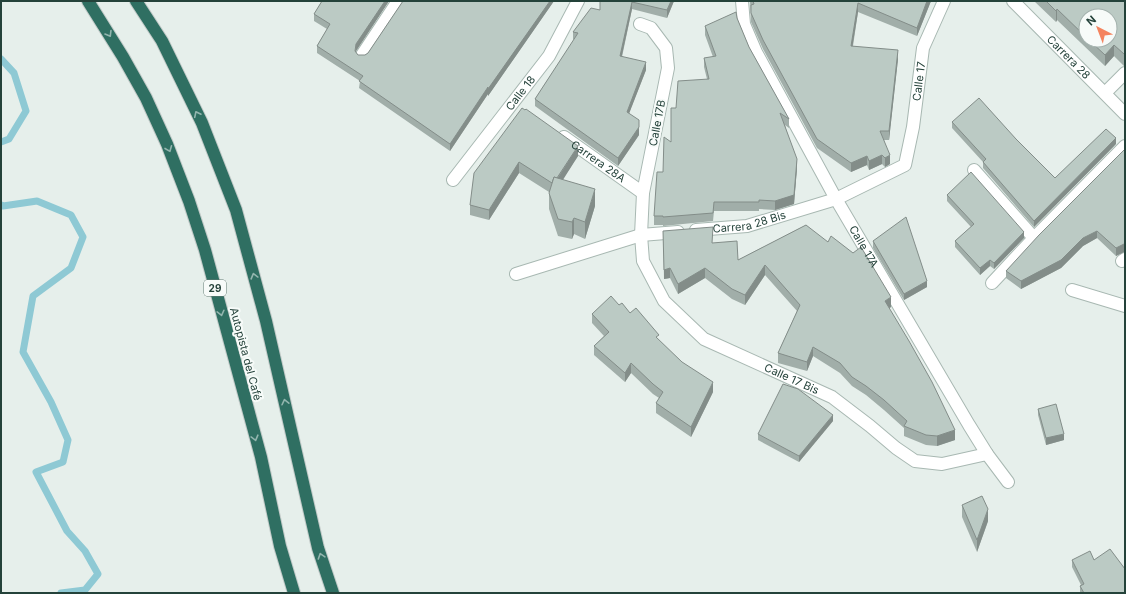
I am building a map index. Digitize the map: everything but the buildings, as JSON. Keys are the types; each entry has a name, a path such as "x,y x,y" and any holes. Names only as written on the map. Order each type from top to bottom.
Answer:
{"highway":[{"name":"Autopista del Café","path":"88,1 123,57 146,98 167,144 189,201 205,250 261,457 280,546 294,593"},
{"path":"136,1 162,41 202,123 236,210 266,321 318,548 333,593"}],"street":[{"path":"362,55 398,1"},
{"name":"Calle 18","path":"453,180 518,104 549,56 578,1"},
{"name":"Calle 17A","path":"742,1 744,24 756,52 836,199 987,454 1008,482"},
{"name":"Calle 17","path":"905,165 913,127 923,48 944,1"},
{"name":"Carrera 28","path":"1013,1 1125,114"},
{"name":"Calle 17B","path":"640,24 650,28 666,48 668,68 643,193 640,235"},
{"path":"1105,93 1125,73"},
{"name":"Carrera 28A","path":"553,129 643,193"},
{"path":"992,283 1034,238 1125,146"},
{"name":"Carrera 28 Bis","path":"516,274 640,235 747,226 836,199 905,165"},
{"path":"974,170 1034,238"},
{"name":"Calle 17 Bis","path":"640,235 643,261 664,301 704,339 832,397 896,448 915,461 942,464 987,454"},
{"path":"1072,290 1125,306"}],"waterway":[{"path":"1,59 14,73 26,111 9,139 1,142"},
{"path":"1,205 3,206 37,201 71,215 83,237 71,268 33,296 23,352 51,402 68,440 63,462 36,472 67,531 85,551 98,574 85,590 61,593"}]}
